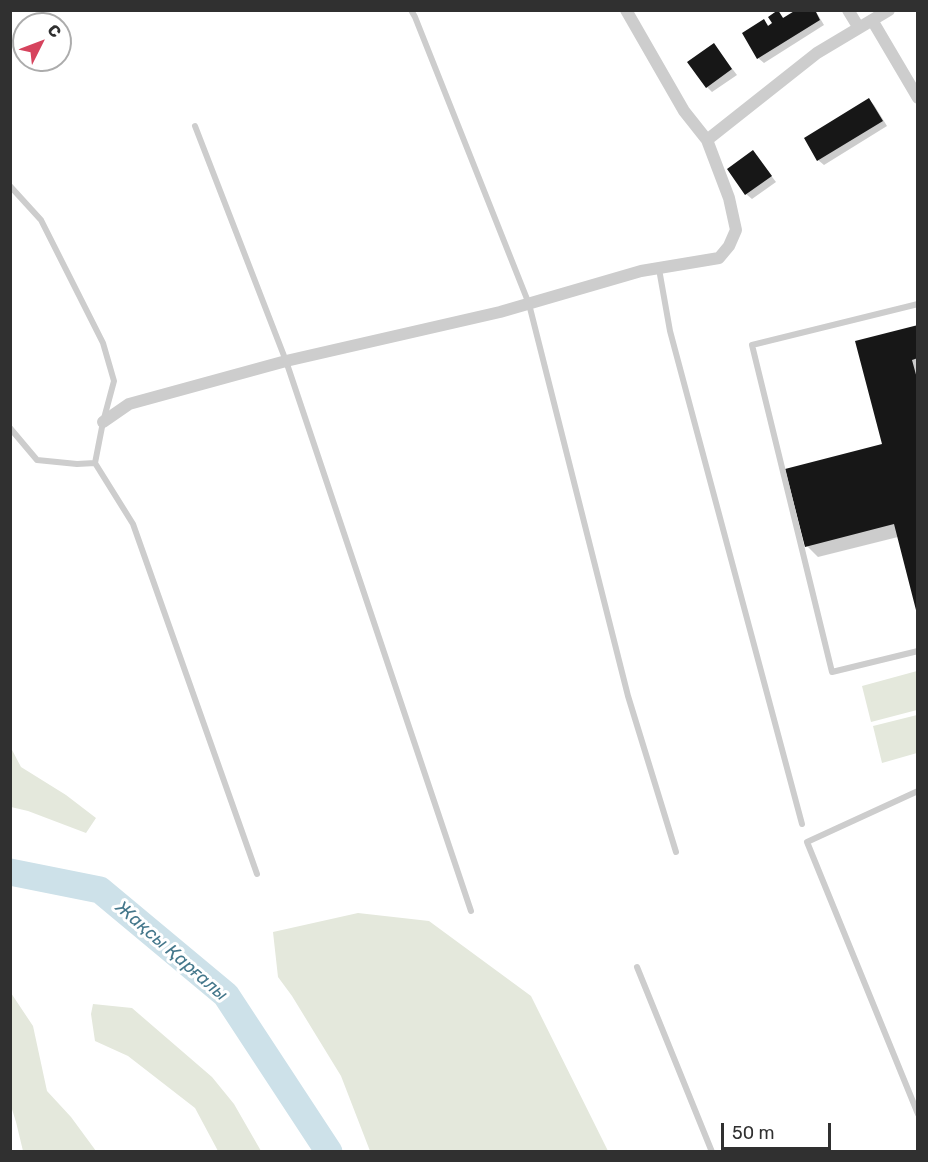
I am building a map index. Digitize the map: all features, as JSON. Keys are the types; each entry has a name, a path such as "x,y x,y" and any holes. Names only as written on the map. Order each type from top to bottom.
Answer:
{"street":[{"path":"103,422 129,404 286,361 500,312 640,271 719,258 729,246 736,230 729,198 707,140 684,111 626,10"},
{"path":"848,10 859,28"},
{"path":"707,140 817,53 889,10"},
{"path":"872,20 918,98"}],"lane":[{"path":"411,10 529,303 628,696 676,852"},
{"path":"195,126 286,361 471,911"},
{"path":"10,186 41,220 103,344 114,381 94,463 133,524 257,874"},
{"path":"658,268 670,331 802,824"},
{"path":"918,304 752,345 832,672 918,651"},
{"path":"10,428 37,460 77,465 94,463"},
{"path":"918,791 807,842 918,1114"},
{"path":"637,967 712,1152"}],"shaded area":[{"path":"917,671 917,710 871,722 862,686"},
{"path":"917,715 917,753 882,763 873,726"},
{"path":"11,748 21,767 66,795 96,818 86,833 11,807"},
{"path":"358,913 429,921 531,996 608,1151 370,1151 341,1076 278,977 273,932"},
{"path":"11,993 33,1026 47,1091 71,1117 96,1151 23,1151 11,1106"},
{"path":"93,1004 132,1008 212,1077 234,1104 261,1151 218,1151 195,1108 128,1056 95,1041 91,1014"}],"building":[{"path":"778,10 783,18 796,10 815,10 820,20 757,59 742,33 764,19 768,26 772,23 768,17"},
{"path":"714,43 732,69 706,88 687,62"},
{"path":"869,98 883,121 817,161 804,138"},
{"path":"753,150 772,176 745,195 727,169"},
{"path":"918,325 918,358 912,360 918,382 917,614 894,524 805,547 785,469 882,444 855,341"}],"waterway":[{"name":"Жақсы Қарғалы","path":"10,872 100,890 226,995 329,1152"}]}
